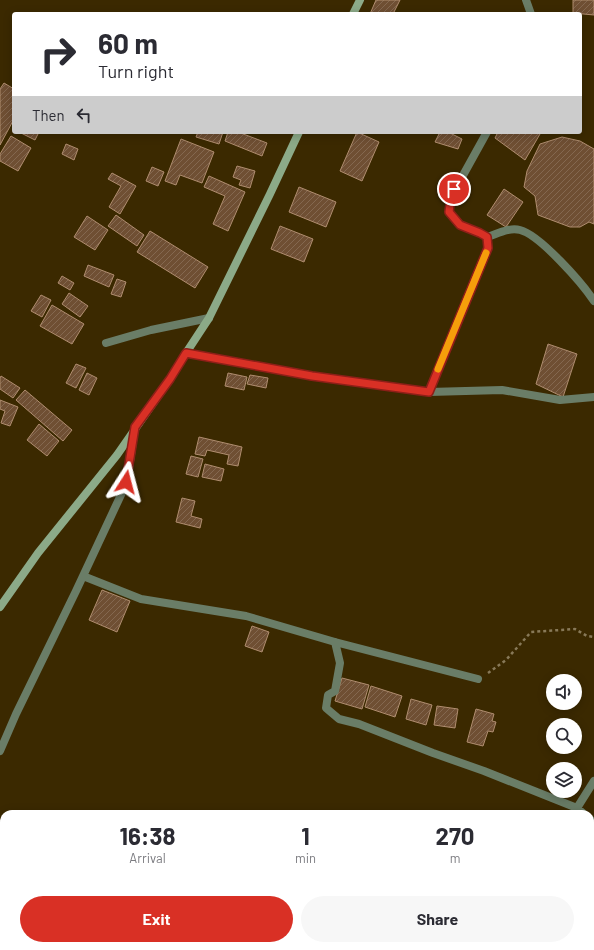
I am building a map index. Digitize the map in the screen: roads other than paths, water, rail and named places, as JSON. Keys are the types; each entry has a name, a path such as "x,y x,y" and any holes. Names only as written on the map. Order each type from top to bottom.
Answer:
{"street":[{"path":"354,12 360,0"},
{"path":"526,0 529,12"},
{"path":"0,607 38,553 117,455 135,427 170,379 209,318 267,201 298,134"},
{"path":"486,134 451,197 449,212 460,225 487,237 504,231 520,230 535,239 562,262 594,301"},
{"path":"429,392 488,248 487,237"},
{"path":"106,343 151,330 209,318"},
{"path":"186,353 312,376 429,392 502,390 560,400 594,397"},
{"path":"0,751 16,714 83,576 126,482 135,427"},
{"path":"83,576 141,599 246,616 335,642 478,679"},
{"path":"335,642 340,663 335,691 328,695 326,708 338,719 359,724 433,754 484,771 579,810"},
{"path":"576,808 594,781"}]}
